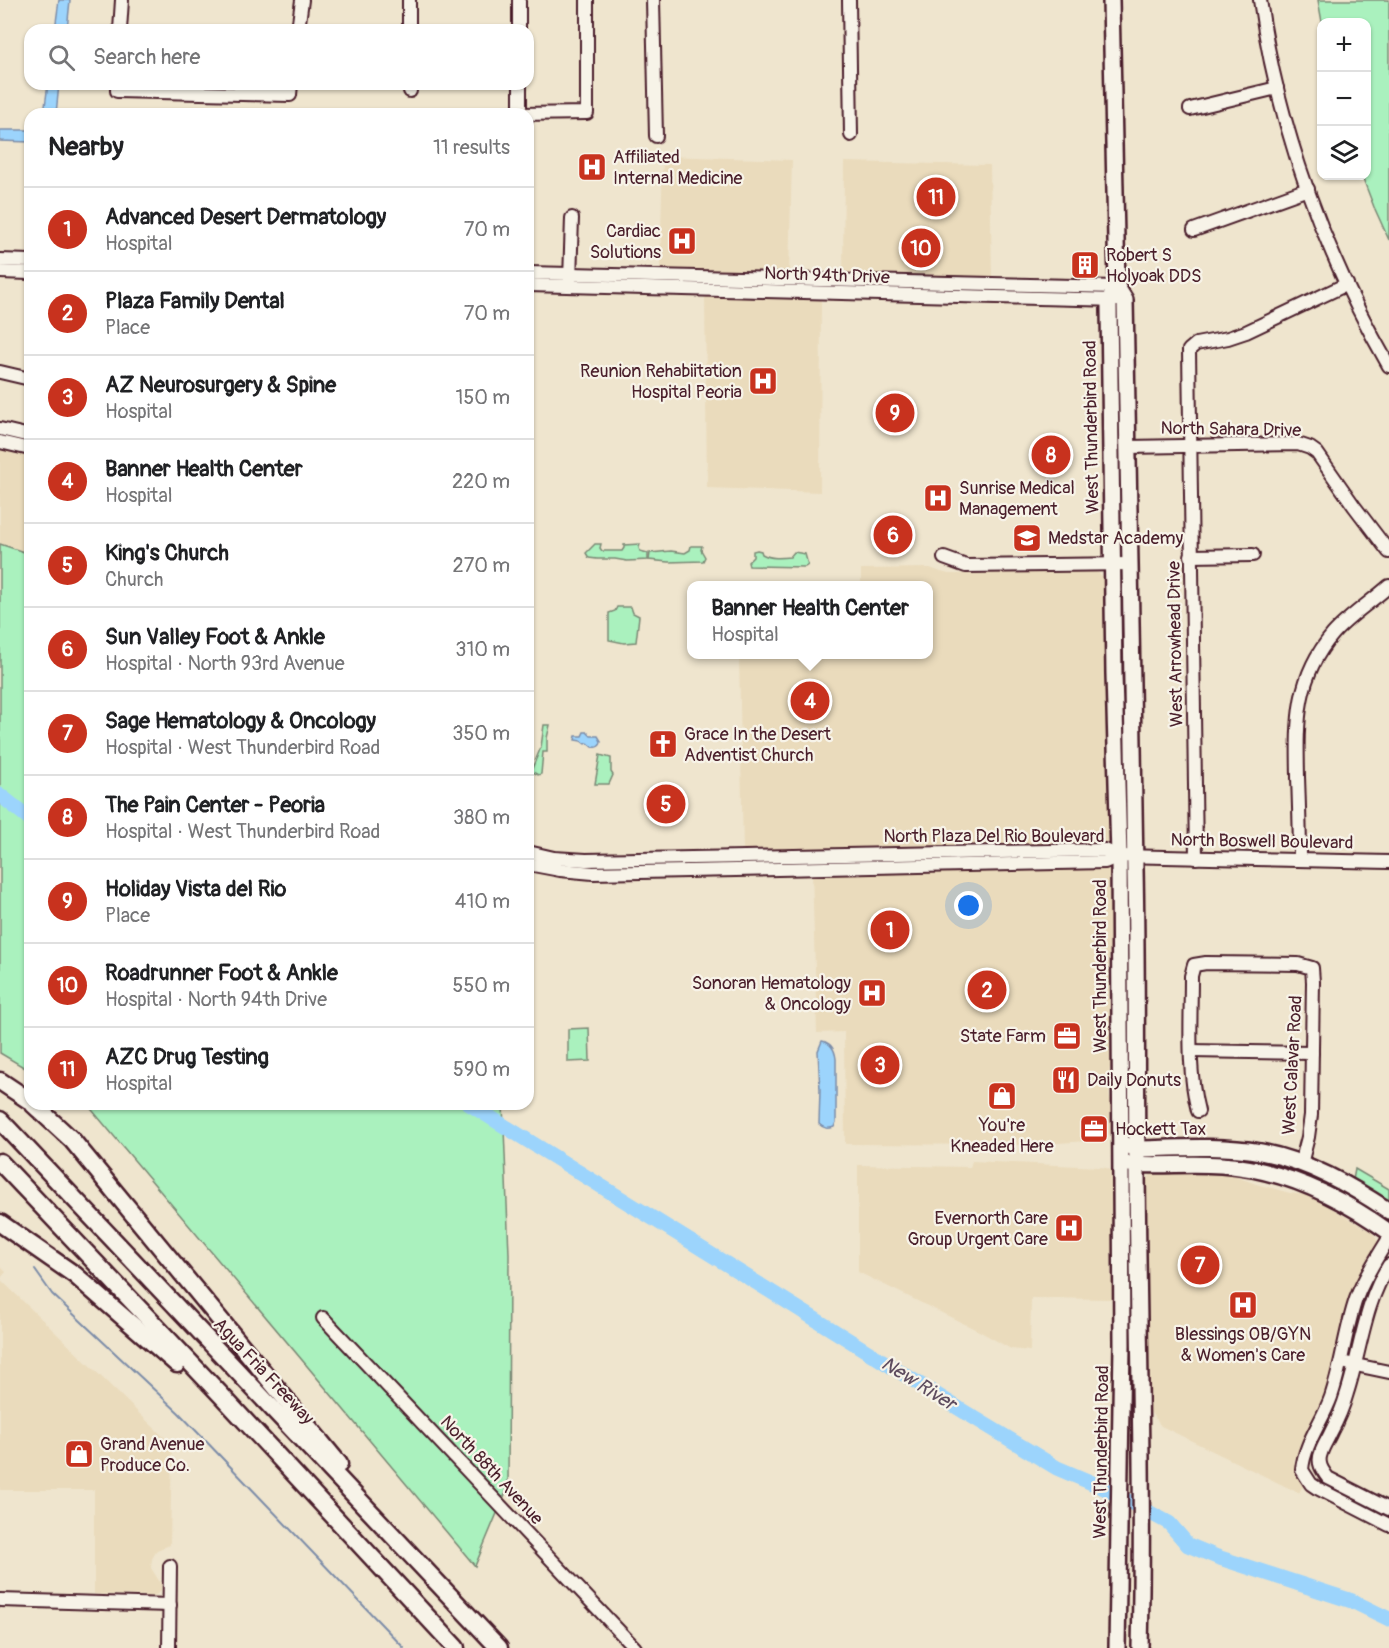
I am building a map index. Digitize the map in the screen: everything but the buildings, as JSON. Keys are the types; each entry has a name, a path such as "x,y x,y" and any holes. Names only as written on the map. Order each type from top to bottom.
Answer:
{"highway":[{"path":"0,1081 24,1098"},
{"path":"40,1110 72,1140 91,1162 350,1478 432,1566 444,1590"},
{"name":"Agua Fria Freeway","path":"0,1120 499,1648"},
{"path":"0,1162 456,1648"},
{"path":"0,1223 75,1275 179,1366 222,1396"}],"main road":[{"name":"West Thunderbird Road","path":"1111,0 1117,296 1128,447 1141,1441 1140,1648"},
{"name":"West Thunderbird Road","path":"1117,296 1111,388 1112,564 1119,856 1122,1431 1117,1648"},
{"path":"1111,388 1118,408 1121,443 1124,447 1128,447"},
{"path":"1120,1144 1137,1149 1221,1148 1261,1152 1301,1164 1350,1186 1389,1211"},
{"path":"1120,1164 1220,1165 1257,1170 1318,1190 1344,1202 1389,1232"},
{"path":"1257,1170 1273,1168 1283,1170 1301,1164"}],"street":[{"path":"120,24 122,0"},
{"path":"299,24 302,0"},
{"path":"409,0 409,24"},
{"path":"519,0 519,24"},
{"path":"534,114 587,113 586,0"},
{"path":"653,0 656,136"},
{"path":"849,0 851,135"},
{"path":"1260,0 1277,88 1308,189 1347,284 1389,366"},
{"path":"1190,109 1277,88"},
{"path":"520,90 520,108"},
{"path":"1194,230 1308,189"},
{"path":"570,280 572,218"},
{"path":"0,260 24,261"},
{"path":"0,272 24,273"},
{"name":"North 94th Drive","path":"534,274 570,280 1053,292 1117,296"},
{"name":"North 94th Drive","path":"534,284 570,280"},
{"name":"West Arrowhead Drive","path":"1196,858 1189,350 1196,344 1246,332 1347,284"},
{"path":"0,372 24,378"},
{"path":"0,429 24,435"},
{"path":"0,442 24,448"},
{"name":"North Sahara Drive","path":"1128,447 1298,444 1310,448 1317,453 1389,552"},
{"path":"1191,556 1253,555"},
{"path":"944,558 966,566 1130,564"},
{"path":"1300,860 1298,739 1299,706 1303,691 1315,663 1333,634 1389,586"},
{"name":"North Plaza Del Rio Boulevard","path":"834,861 909,867 1105,850 1119,856 1135,856"},
{"path":"909,854 909,867"},
{"name":"North Plaza Del Rio Boulevard","path":"534,855 553,863 593,873 685,864 834,861 909,854 1021,858"},
{"name":"North Boswell Boulevard","path":"1135,856 1389,862"},
{"name":"North Plaza Del Rio Boulevard","path":"534,864 553,863"},
{"name":"West Calavar Road","path":"1191,1051 1191,976 1194,965 1206,963 1298,964 1312,968 1314,982 1311,1115 1301,1164"},
{"path":"1198,1111 1194,1094 1191,1051 1312,1053"},
{"path":"1389,1238 1357,1298 1334,1387 1305,1455 1302,1470 1311,1484 1317,1488 1389,1525"},
{"path":"1389,1265 1369,1306 1344,1404 1320,1453 1319,1463 1328,1478 1389,1509"},
{"name":"North 88th Avenue","path":"323,1318 635,1648"},
{"path":"1341,1362 1389,1372"},
{"path":"169,1648 170,1566"},
{"path":"0,1600 170,1605"}],"shaded area":[{"path":"663,156 792,160 789,274 660,271"},
{"path":"844,162 990,165 992,279 843,276"},
{"name":"Reunion Rehabiitation Hospital Peoria","path":"705,294 821,297 820,492 707,488"},
{"path":"0,448 24,454 24,552 0,544"},
{"path":"930,568 949,574 1096,571 1104,578 1107,590 1111,837 1107,845 743,852 739,659 933,659 933,581 861,581 861,569"},
{"path":"1103,868 1112,876 1113,918 1109,958 1109,1002 1113,1049 1109,1073 1109,1095 1114,1115 1113,1130 1110,1134 1101,1140 1030,1145 845,1144 844,1032 817,1033 812,872"},
{"path":"972,1161 1100,1167 1113,1172 1115,1237 1111,1255 1111,1273 1115,1299 1031,1298 1030,1351 1011,1349 858,1272 858,1165 970,1167"},
{"path":"1220,1171 1256,1184 1306,1195 1373,1233 1378,1242 1350,1298 1342,1321 1331,1368 1331,1378 1322,1406 1294,1460 1296,1471 1304,1484 1299,1493 1161,1426 1148,1409 1147,1179 1153,1172"},
{"path":"0,1266 6,1272 0,1279"},
{"path":"0,1279 172,1445 170,1545 157,1550 152,1559 151,1568 161,1584 161,1590 156,1595 94,1594 94,1490 0,1490"}],"green space":[{"path":"1318,0 1389,0 1389,240 1364,180 1371,180 1371,18 1321,18"},
{"path":"0,544 24,552 24,1067 0,1053"},
{"path":"595,544 601,544 602,551 622,551 624,545 640,544 640,551 648,553 648,560 589,558 586,553"},
{"path":"691,546 702,546 701,550 705,557 703,561 649,560 650,553 671,551 685,553 690,550"},
{"path":"757,550 765,556 776,558 790,557 794,552 805,554 808,565 805,567 749,566 748,562 753,557 753,551"},
{"path":"617,607 631,607 633,613 639,616 636,642 624,643 609,640 609,613 615,611"},
{"path":"544,725 550,725 547,752 543,752 541,774 538,775 534,773 534,764 541,747"},
{"path":"600,755 611,758 613,775 609,784 595,784"},
{"path":"589,1028 590,1061 568,1062 568,1029"},
{"path":"92,1110 503,1110 509,1254 508,1487 475,1566"},
{"path":"1355,1169 1389,1189 1389,1203 1353,1180"}],"water":[{"path":"59,0 70,0 68,24 56,24"},
{"path":"47,90 58,90 57,108 45,108"},
{"path":"0,130 24,130 24,142 0,141"},
{"path":"584,732 591,736 598,736 601,741 600,745 593,747 588,743 575,740 576,736 582,736"},
{"path":"822,1041 832,1047 836,1059 836,1122 834,1127 828,1128 819,1124 818,1051"}],"waterway":[{"name":"New River","path":"0,795 24,814"},
{"name":"New River","path":"479,1110 1057,1468 1104,1488 1169,1523 1188,1545 1217,1557 1352,1601 1389,1619"},
{"path":"35,1270 52,1294 179,1413 404,1648"}],"place":[{"name":"Affiliated Internal Medicine","path":"592,167"},
{"name":"AZC Drug Testing","path":"936,197"},
{"name":"Cardiac Solutions","path":"682,241"},
{"name":"Roadrunner Foot & Ankle","path":"921,248"},
{"name":"Robert S Holyoak DDS","path":"1085,265"},
{"name":"Reunion Rehabiitation Hospital Peoria","path":"763,381"},
{"name":"Holiday Vista del Rio","path":"895,413"},
{"name":"The Pain Center - Peoria","path":"1051,455"},
{"name":"Sunrise Medical Management","path":"938,498"},
{"name":"Sun Valley Foot & Ankle","path":"893,535"},
{"name":"Medstar Academy","path":"1027,538"},
{"name":"Banner Health Center","path":"810,701"},
{"name":"Grace In the Desert Adventist Church","path":"663,744"},
{"name":"King's Church","path":"666,804"},
{"name":"Advanced Desert Dermatology","path":"890,930"},
{"name":"Plaza Family Dental","path":"987,990"},
{"name":"Sonoran Hematology & Oncology","path":"872,993"},
{"name":"State Farm","path":"1067,1036"},
{"name":"AZ Neurosurgery & Spine","path":"880,1065"},
{"name":"Daily Donuts","path":"1066,1080"},
{"name":"You're Kneaded Here","path":"1002,1096"},
{"name":"Hockett Tax","path":"1094,1129"},
{"name":"Evernorth Care Group Urgent Care","path":"1069,1228"},
{"name":"Sage Hematology & Oncology","path":"1200,1265"},
{"name":"Blessings OB/GYN & Women's Care","path":"1243,1305"},
{"name":"Grand Avenue Produce Co.","path":"79,1454"}]}
